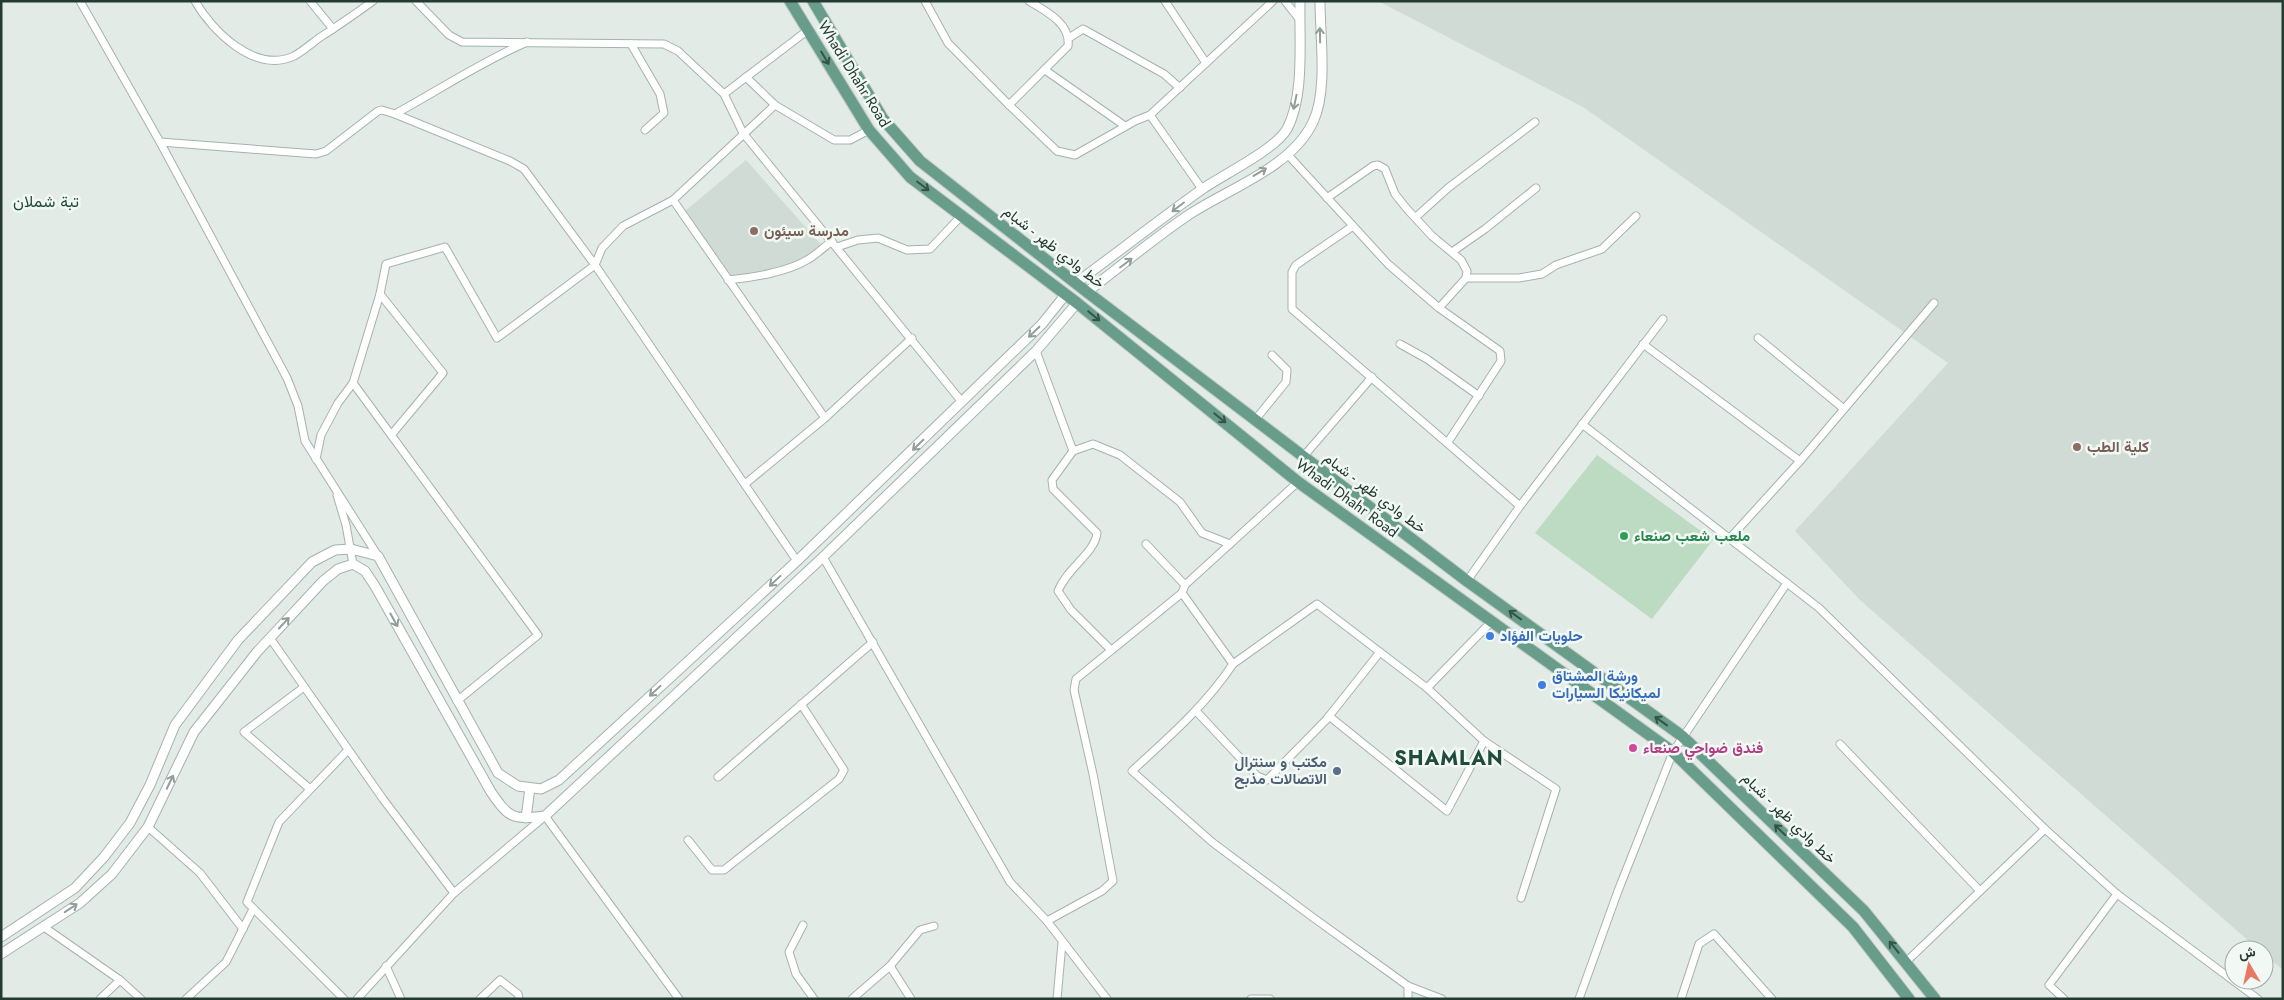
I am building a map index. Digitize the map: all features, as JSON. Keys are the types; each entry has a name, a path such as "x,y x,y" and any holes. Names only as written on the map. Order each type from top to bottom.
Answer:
{"main road":[{"name":"Whadi Dhahr Road","path":"790,1 869,130 910,176 1066,294 1298,482 1673,752 1853,927 1909,999"},
{"name":"خط وادي ظهر - شبام","path":"813,1 883,120 920,161 1087,292 1467,581 1682,736 1864,911 1935,999"},
{"path":"1066,294 1076,283"},
{"path":"1077,303 1087,292"}],"street":[{"path":"80,1 160,142 287,378 298,406 305,441 378,556 498,773 518,786 541,789 559,780 796,561 962,402 1042,324 1066,294"},
{"path":"195,1 205,18 224,38 250,54 262,58 293,56 374,1"},
{"path":"310,1 333,29"},
{"path":"416,1 449,35 457,40 664,44 673,47 724,94 743,133 912,338 962,402"},
{"path":"925,1 948,43 1008,105 1057,151 1075,155 1125,126 1150,115 1272,1"},
{"path":"1008,105 1068,46 1069,38 1066,28 1029,1"},
{"path":"1165,1 1206,64"},
{"path":"1285,1 1300,20"},
{"path":"1076,283 1202,189 1268,146 1286,130 1293,114 1298,91 1300,1"},
{"path":"1087,292 1190,214 1289,156 1305,137 1314,121 1321,92 1320,1"},
{"path":"1069,38 1083,29 1164,74 1180,88"},
{"path":"724,94 808,30"},
{"path":"395,114 447,86 489,58 527,42"},
{"path":"631,44 660,94 664,113 645,130"},
{"path":"1044,70 1125,126"},
{"path":"746,77 775,105 834,140 850,140 869,130"},
{"path":"316,459 321,435 338,403 353,383 380,294 386,264 445,247 497,338 595,264 602,248 623,226 672,200 775,105"},
{"path":"160,142 316,154 326,151 382,110 510,161 524,169 595,264 796,561"},
{"path":"1150,115 1202,189"},
{"path":"1416,217 1448,188 1535,122"},
{"path":"1289,156 1388,264 1440,308 1500,352 1501,361 1448,442"},
{"path":"1327,198 1372,166 1378,165 1385,169 1395,194 1432,236 1461,260 1466,271 1466,278 1440,308"},
{"path":"1452,252 1536,188"},
{"path":"672,200 825,418"},
{"path":"837,247 858,240 878,238 907,250 930,249 962,216"},
{"path":"1466,278 1519,278 1542,274 1556,265 1602,249 1636,216"},
{"path":"1353,226 1296,265 1292,272 1292,309 1520,506"},
{"path":"728,280 743,279 809,260 832,241"},
{"path":"380,294 443,373 392,434"},
{"path":"356,999 454,893 545,816 823,557 1036,352 1077,303"},
{"path":"1730,538 1800,460 1934,303"},
{"path":"1467,581 1520,506 1663,319"},
{"path":"745,484 825,418 912,338"},
{"path":"1758,338 1844,409"},
{"path":"1400,344 1427,359 1478,396"},
{"path":"1643,344 1800,460"},
{"path":"1036,352 1073,451"},
{"path":"1255,420 1286,382 1287,370 1272,355"},
{"path":"1303,457 1372,377"},
{"path":"353,383 392,434 436,499 538,635 458,700"},
{"path":"1582,424 1820,608 2045,829 2117,894 2258,999"},
{"path":"1110,649 1071,610 1058,591 1063,578 1096,542 1097,533 1053,489 1052,480 1073,451 1093,444 1120,455 1180,502 1202,534 1230,544"},
{"path":"331,480 341,506 353,564"},
{"path":"1047,921 1102,891 1113,880 1093,774 1074,690 1076,678 1182,593 1186,585 1298,482"},
{"path":"1146,544 1186,585"},
{"path":"1,937 75,888 104,857 135,815 150,785 175,725 238,640 312,562 335,550 351,549 378,556"},
{"path":"823,557 1010,882 1047,921 1062,943 1107,999"},
{"path":"1,954 80,903 112,874 148,827 194,732 270,638 323,581 338,569 353,564 365,571 375,586 491,792 506,813 526,818 545,816"},
{"path":"1579,999 1618,891 1673,752 1787,583"},
{"path":"1182,593 1233,664"},
{"path":"1442,999 1408,986 1212,842 1132,771 1197,712 1233,664 1317,604 1427,688 1484,741 1556,789 1522,898"},
{"path":"1427,688 1492,621"},
{"path":"270,638 348,750 454,893"},
{"path":"718,777 872,642"},
{"path":"1197,712 1257,776 1267,780 1329,716 1380,652"},
{"path":"304,687 244,732 310,789"},
{"path":"688,840 712,870 724,870 839,779 844,770 801,704"},
{"path":"1329,716 1448,811 1484,741"},
{"path":"1840,744 1980,891"},
{"path":"344,999 247,902 279,822 348,750"},
{"path":"526,818 530,788"},
{"path":"545,816 679,999"},
{"path":"148,827 200,873 243,929"},
{"path":"1906,962 2045,829"},
{"path":"2064,999 2049,985 2117,894"},
{"path":"186,999 226,962 253,909"},
{"path":"803,925 789,952 796,974 814,999"},
{"path":"852,999 890,966 920,930 934,926"},
{"path":"44,927 120,980 142,999"},
{"path":"1680,998 1698,944 1714,934 1772,999"},
{"path":"1057,999 1062,943"},
{"path":"386,966 401,999"},
{"path":"890,966 911,999"},
{"path":"100,999 120,980"},
{"path":"480,999 500,980 518,994 519,999"},
{"path":"1408,986 1408,999"},
{"path":"1251,999 1270,999"}],"shaded area":[{"name":"كلية الطب","path":"1378,1 2283,1 2283,970 2274,962 2274,940 2248,940 1860,600 1795,531 1948,363 1583,107"},
{"name":"مدرسة سيئون","path":"746,160 825,249 796,264 733,278 684,212"}],"green space":[{"name":"ملعب شعب صنعاء","path":"1597,455 1713,540 1652,619 1535,533"}],"place":[{"name":"مدرسة سيئون","path":"754,231"},
{"name":"كلية الطب","path":"2077,447"},
{"name":"ملعب شعب صنعاء","path":"1624,536"},
{"name":"حلويات الفؤاد","path":"1490,636"},
{"name":"ورشة المشتاق لميكانيكا السيارات","path":"1542,685"},
{"name":"فندق ضواحي صنعاء","path":"1633,748"},
{"name":"مكتب و سنترال الاتصالات مذبح","path":"1337,771"}],"district":[{"name":"تبة شملان","path":"46,201"},
{"name":"SHAMLAN","path":"1449,758"}]}
